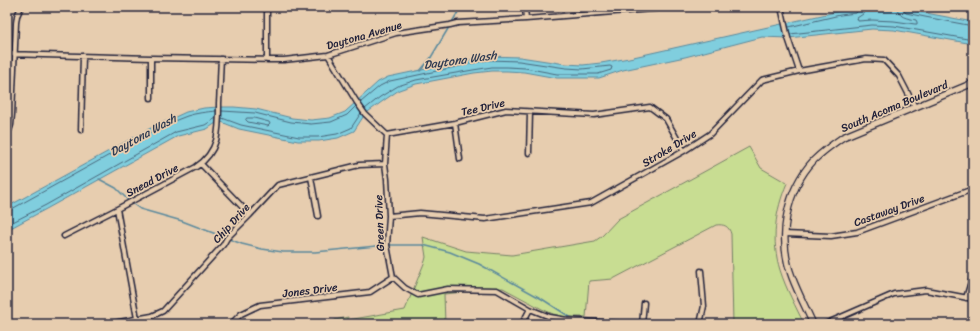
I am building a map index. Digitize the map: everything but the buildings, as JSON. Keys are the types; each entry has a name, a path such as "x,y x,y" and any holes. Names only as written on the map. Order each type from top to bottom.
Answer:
{"main road":[{"name":"South Acoma Boulevard","path":"814,324 791,276 785,248 788,207 802,176 814,161 828,148 843,138 973,83"}],"street":[{"path":"7,136 11,125 12,114 16,23 21,7"},
{"path":"267,7 267,60"},
{"path":"526,7 526,19"},
{"path":"611,7 612,13"},
{"name":"Daytona Avenue","path":"7,54 284,60 328,55 396,33 458,23 612,13 677,7"},
{"path":"781,7 788,38 799,71"},
{"path":"328,55 365,114 386,135"},
{"path":"81,130 83,56"},
{"path":"151,58 151,98"},
{"name":"Snead Drive","path":"137,322 117,209 193,169 208,157 212,151 217,136 219,121 220,59"},
{"name":"Stroke Drive","path":"389,216 420,213 485,219 591,204 684,151 710,134 762,80 799,71 866,59 884,60 899,76 915,107"},
{"name":"Tee Drive","path":"386,135 455,123 506,110 594,115 650,107 666,119 684,151"},
{"path":"529,153 530,112"},
{"path":"455,123 460,159"},
{"name":"Green Drive","path":"386,135 385,164 389,216 387,245 393,278"},
{"path":"201,164 250,215"},
{"name":"Chip Drive","path":"108,324 137,322 165,309 223,245 227,238 278,185 359,164 385,164"},
{"path":"311,177 318,216"},
{"name":"Castaway Drive","path":"785,234 831,236 858,232 973,189"},
{"path":"64,236 117,209"},
{"path":"700,324 704,306 701,271"},
{"path":"966,298 973,275"},
{"path":"393,278 405,288 418,295 448,289 497,290 530,309 550,318 627,324"},
{"name":"Jones Drive","path":"232,324 241,314 260,305 370,292 393,278"},
{"path":"825,324 894,294 926,290 973,299"},
{"path":"642,324 644,303"},
{"path":"522,324 530,309"}],"green space":[{"path":"7,57 12,60 10,111 7,130"},
{"path":"749,147 761,168 787,183 777,215 775,237 777,259 782,277 804,324 733,324 731,234 724,225 716,225 613,279 589,281 586,317 565,317 553,314 503,288 444,294 445,324 330,324 335,320 348,317 348,320 405,310 426,257 423,237 466,251 512,255 595,241 602,236 618,219"}],"water":[{"name":"Daytona Wash","path":"862,8 903,8 973,22 973,44 894,30 872,29 788,38 762,37 685,57 623,70 599,78 557,78 524,72 507,71 474,73 416,84 399,90 365,114 354,131 338,138 319,141 298,141 239,129 219,121 207,129 178,136 7,230 7,207 149,129 186,112 204,108 234,107 256,109 292,118 311,120 330,118 345,112 378,82 388,77 488,56 520,57 566,64 583,65 601,63 840,11"}],"waterway":[{"name":"Daytona Wash","path":"420,71 430,59 461,7"},
{"path":"99,179 116,188 130,202 140,209 182,221 242,244 262,249 283,252 315,252 387,245 423,245 450,252 479,264 542,299 573,319"}]}
